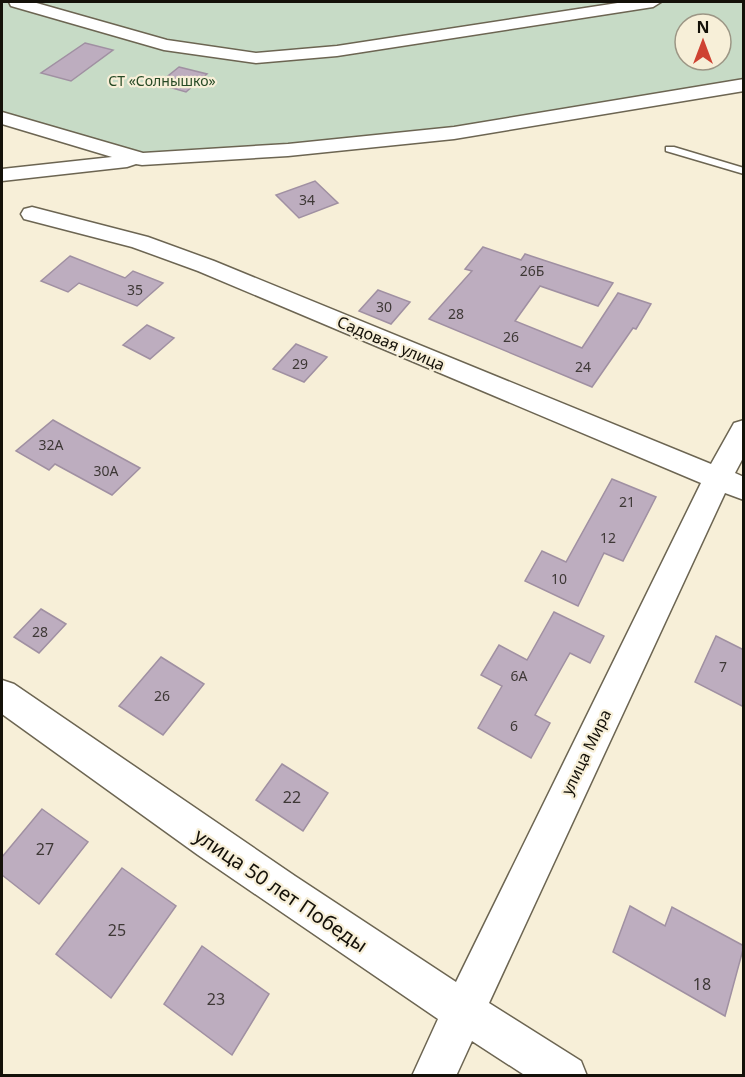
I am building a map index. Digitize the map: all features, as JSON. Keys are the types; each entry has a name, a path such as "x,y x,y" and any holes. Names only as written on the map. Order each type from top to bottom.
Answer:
{"street":[{"path":"17,2 164,45 256,58 337,51 653,2"},
{"path":"2,175 142,159 288,150 454,133 744,85"},
{"path":"2,118 142,159"},
{"name":"Садовая улица","path":"32,214 140,242 206,266 730,484"},
{"name":"улица Мира","path":"433,1076 462,1011 730,484 744,430"},
{"name":"улица 50 лет Победы","path":"2,695 210,843 462,1011 566,1076"}],"lane":[{"path":"670,149 744,171"}],"green space":[{"name":"СТ «Солнышко»","path":"2,2 743,2 743,85 454,133 142,159 2,118"}],"building":[{"path":"85,43 113,50 71,81 41,73"},
{"path":"179,67 207,74 186,92 158,84"},
{"path":"315,181 338,203 299,218 276,195"},
{"path":"483,247 521,260 525,254 613,283 598,306 540,286 515,321 582,348 618,293 651,304 636,329 633,328 592,387 429,319 472,271 465,269"},
{"path":"70,256 125,278 133,271 163,283 137,306 79,283 68,292 41,281"},
{"path":"378,290 410,302 391,324 359,311"},
{"path":"147,325 174,338 150,359 123,345"},
{"path":"296,344 327,357 304,382 273,369"},
{"path":"53,420 140,468 112,495 55,464 49,470 16,451"},
{"path":"612,479 656,497 623,561 604,553 578,606 525,581 542,551 566,562"},
{"path":"41,609 66,624 39,653 14,637"},
{"path":"554,612 604,636 590,663 570,653 535,715 550,723 531,758 478,728 502,686 481,675 499,645 527,660"},
{"path":"716,636 744,650 744,707 695,682"},
{"path":"161,657 204,684 163,735 119,706"},
{"path":"282,764 328,793 303,831 256,800"},
{"path":"42,809 88,842 39,904 2,875 2,857"},
{"path":"122,868 176,906 111,998 56,954"},
{"path":"630,906 665,926 672,907 744,946 725,1016 613,952"},
{"path":"202,946 269,994 232,1055 164,1004"}]}
